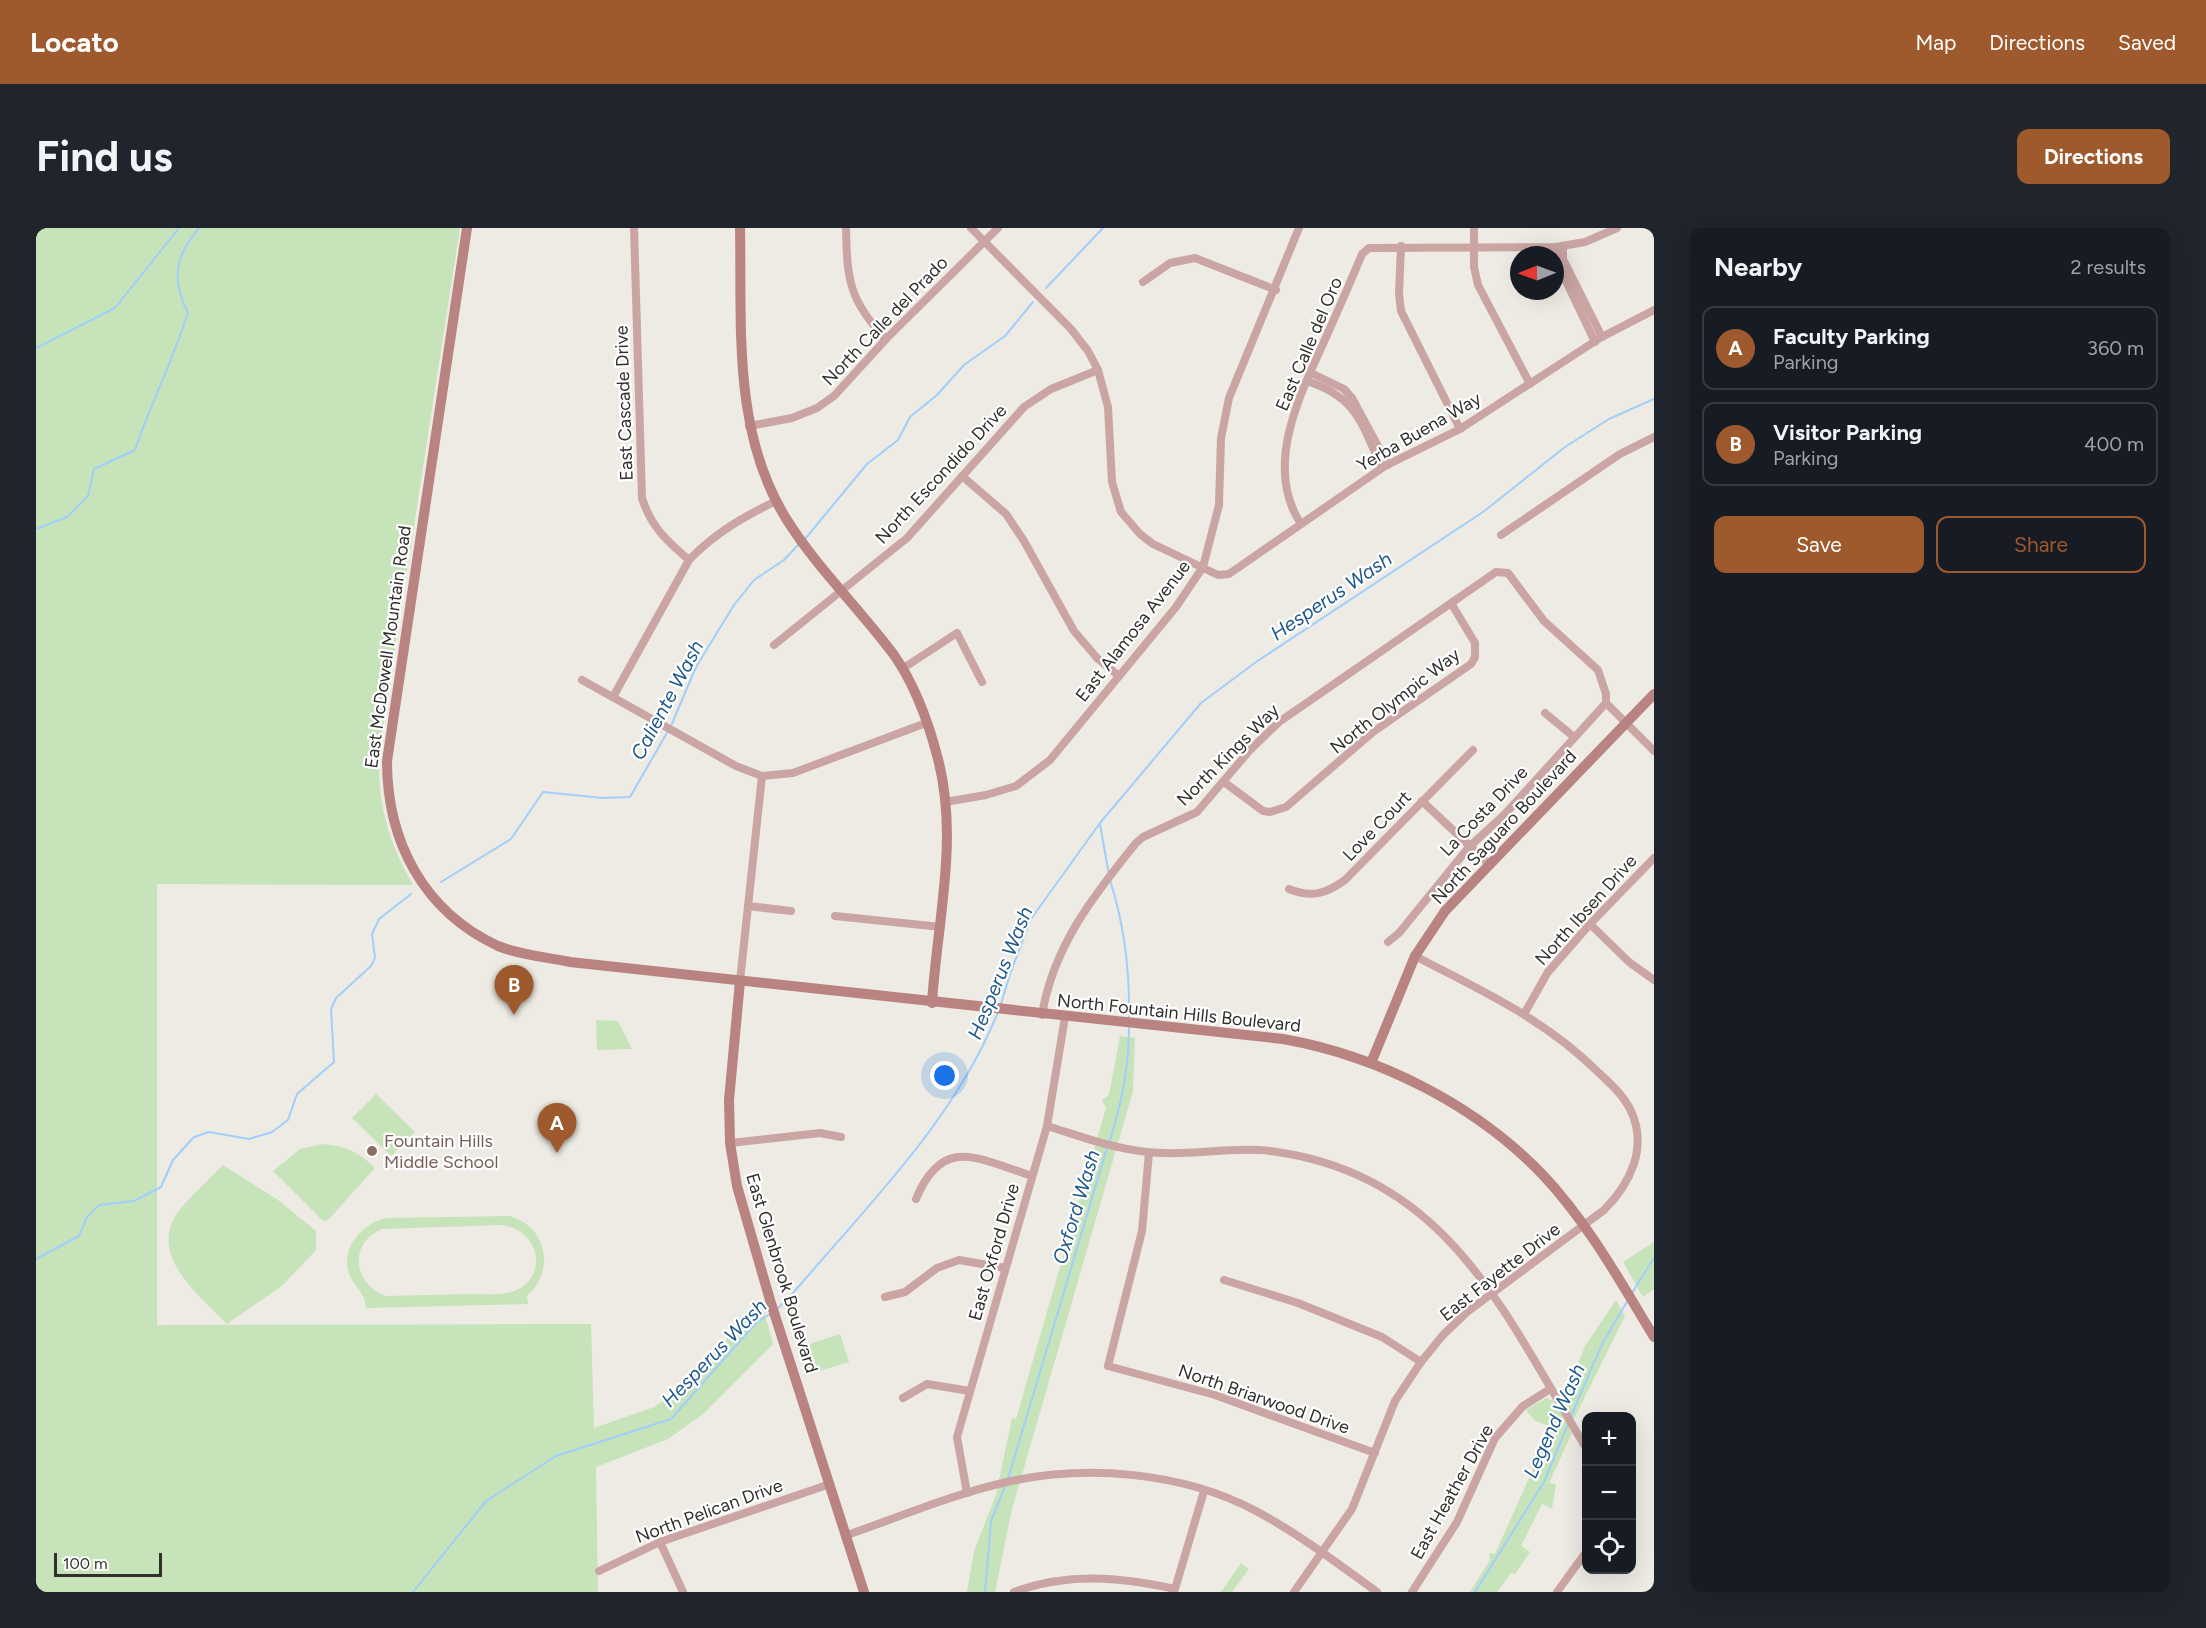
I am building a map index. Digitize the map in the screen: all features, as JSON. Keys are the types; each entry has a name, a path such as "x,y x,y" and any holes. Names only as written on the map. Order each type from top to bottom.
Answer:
{"street":[{"name":"East McDowell Mountain Road","path":"467,228 389,739 388,804 394,825 417,877 450,914 466,927 500,946 579,963"},
{"name":"East Cascade Drive","path":"634,228 642,498 647,515 656,530 689,560"},
{"path":"740,228 743,374 749,426 764,475 787,520 902,669 926,723 939,761 945,802 947,861 932,1003"},
{"path":"846,228 847,267 853,296 867,320 886,339"},
{"name":"Yerba Buena Way","path":"971,228 1080,338 1098,370 1108,407 1112,482 1121,512 1140,534 1153,544 1218,575 1229,574 1385,466 1460,429 1599,340 1654,310"},
{"name":"North Calle del Prado","path":"749,426 792,418 817,408 834,396 886,339 998,228"},
{"name":"East Alamosa Avenue","path":"945,802 1005,790 1033,775 1050,760 1176,607 1203,567 1219,505 1219,461 1225,412 1299,228"},
{"path":"1474,228 1478,285 1530,384"},
{"path":"1564,246 1585,242 1617,228"},
{"path":"1460,429 1401,311 1398,294 1401,246 1510,246"},
{"name":"East Calle del Oro","path":"1301,524 1288,499 1286,460 1291,425 1362,254 1369,248 1401,246"},
{"path":"1143,282 1170,263 1195,258 1276,290"},
{"path":"1564,261 1599,340"},
{"name":"North Escondido Drive","path":"774,645 844,591 907,538 1024,407 1051,389 1098,370"},
{"path":"1309,377 1348,402 1385,466"},
{"path":"1501,536 1620,454 1654,437"},
{"path":"962,476 1005,514 1024,541 1074,631 1097,658 1119,676"},
{"path":"614,697 689,560 706,542 729,525 776,501"},
{"name":"North Kings Way","path":"1042,1015 1052,972 1082,911 1136,843 1143,837 1190,818 1250,750 1279,722 1490,575 1504,571 1511,576 1544,621 1598,670 1606,694 1606,703"},
{"name":"North Olympic Way","path":"1224,782 1263,811 1270,812 1286,807 1373,732 1462,673 1475,657 1475,643 1451,603"},
{"path":"902,669 957,633 982,682"},
{"path":"582,680 736,766 762,776 803,771 926,723"},
{"name":"North Saguaro Boulevard","path":"1371,1063 1399,990 1415,956 1445,911 1654,694"},
{"path":"1606,703 1654,751"},
{"name":"La Costa Drive","path":"1388,942 1399,933 1469,847 1505,814 1606,703"},
{"path":"1545,713 1574,737"},
{"name":"Love Court","path":"1289,889 1309,896 1336,887 1473,750"},
{"name":"East Glenbrook Boulevard","path":"762,776 732,1051 730,1143 737,1186 753,1243 864,1592"},
{"path":"1422,801 1489,864"},
{"name":"North Ibsen Drive","path":"1524,1014 1548,972 1590,924 1654,858"},
{"path":"748,906 791,911"},
{"path":"835,916 941,927"},
{"path":"1590,924 1629,962 1654,980"},
{"name":"East Fayette Drive","path":"1294,1592 1352,1509 1395,1401 1421,1362 1443,1335 1493,1292 1584,1226 1618,1196 1633,1172 1637,1154 1632,1112 1617,1091 1573,1047 1524,1014 1415,956"},
{"name":"North Fountain Hills Boulevard","path":"579,963 1042,1015 1283,1039 1324,1047 1371,1063 1418,1085 1484,1126 1542,1175 1584,1226 1654,1337"},
{"name":"East Oxford Drive","path":"967,1493 957,1437 1047,1126 1065,1017"},
{"path":"1047,1126 1114,1146 1149,1153 1268,1151 1321,1161 1351,1171 1404,1200 1446,1237 1493,1292 1582,1440"},
{"path":"730,1143 820,1133 841,1137"},
{"name":"North Briarwood Drive","path":"1149,1153 1142,1231 1108,1366 1215,1395 1375,1453"},
{"path":"916,1199 924,1178 934,1167 954,1157 970,1156 1032,1176"},
{"path":"885,1298 905,1292 937,1268 960,1260 1005,1268"},
{"path":"1224,1280 1298,1303 1382,1337 1421,1362"},
{"path":"903,1398 927,1384 970,1391"},
{"name":"East Heather Drive","path":"1412,1592 1457,1522 1495,1438 1523,1406 1550,1389"},
{"path":"847,1535 967,1493 1043,1475 1082,1473 1155,1479 1204,1491 1254,1510 1322,1552 1377,1592"},
{"name":"North Pelican Drive","path":"599,1571 660,1542 830,1484"},
{"path":"1018,1591 1060,1580 1108,1578 1175,1589 1204,1491"},
{"path":"660,1542 683,1592"},
{"path":"1557,1592 1582,1559"}],"green space":[{"path":"36,228 460,228 379,752 380,789 386,821 397,852 413,885 157,884 157,1325 591,1324 594,1428 654,1407 684,1386 761,1301 773,1344 703,1414 668,1439 596,1467 598,1592 36,1592"},
{"path":"596,1020 618,1021 632,1049 597,1050"},
{"path":"1120,1036 1135,1038 1133,1091 1012,1509 995,1592 967,1592 974,1551 996,1495 1012,1418 1016,1419 1106,1108 1102,1100 1109,1095"},
{"path":"376,1094 415,1132 391,1156 352,1118"},
{"path":"323,1144 351,1151 375,1168 328,1220 323,1221 273,1171 300,1149"},
{"path":"223,1165 278,1200 316,1231 316,1250 283,1285 227,1324 191,1288 173,1259 169,1244 170,1228 178,1212"},
{"path":"509,1216 522,1221 539,1239 544,1262 542,1274 536,1286 527,1296 528,1304 366,1308 363,1297 348,1270 348,1252 363,1230 378,1220","holes":["502,1225 515,1229 532,1245 536,1256 536,1267 532,1277 523,1286 511,1292 386,1296 375,1291 361,1274 360,1253 364,1244 371,1235 382,1229"]},
{"path":"1654,1242 1654,1289 1643,1297 1623,1262"},
{"path":"1616,1300 1625,1316 1569,1429 1572,1433 1549,1483 1556,1484 1552,1509 1542,1504 1521,1546 1530,1552 1515,1574 1511,1573 1497,1592 1470,1592 1490,1560 1489,1553 1495,1554 1533,1469 1530,1467 1545,1443 1549,1426 1534,1420 1526,1410 1546,1398 1552,1400 1559,1411 1585,1346"},
{"path":"840,1334 849,1362 806,1375 797,1348"},
{"path":"1241,1563 1249,1569 1232,1592 1221,1592"}],"waterway":[{"path":"36,348 115,308 179,228"},
{"path":"36,529 67,517 88,496 94,469 135,450 188,313 179,290 178,269 185,249 199,228"},
{"name":"Caliente Wash","path":"1046,288 1103,228"},
{"name":"Caliente Wash","path":"805,539 867,464 898,440 910,417 937,395 964,365 1005,336 1033,302"},
{"name":"Hesperus Wash","path":"1001,1004 1031,919 1100,823 1201,703 1256,662 1483,512 1565,447 1609,419 1654,399"},
{"name":"Caliente Wash","path":"671,726 696,667 734,605 754,580 784,560 798,545"},
{"name":"Caliente Wash","path":"441,882 511,839 543,792 603,798 630,797 668,731"},
{"name":"Oxford Wash","path":"1100,824 1109,875"},
{"name":"Oxford Wash","path":"1110,880 1126,949 1129,1019"},
{"name":"Caliente Wash","path":"36,1259 79,1236 87,1217 99,1205 134,1201 161,1187 173,1160 194,1137 209,1132 249,1139 272,1132 288,1120 297,1094 334,1062 331,1009 336,998 371,966 375,958 372,934 379,919 411,894"},
{"name":"Hesperus Wash","path":"777,1309 876,1198 932,1127 957,1091 998,1012"},
{"name":"Oxford Wash","path":"1109,1143 1124,1085 1129,1025"},
{"name":"Oxford Wash","path":"1008,1479 1107,1148"},
{"name":"Legend Wash","path":"1632,1293 1654,1258"},
{"name":"Legend Wash","path":"1571,1416 1603,1342 1628,1300"},
{"name":"Hesperus Wash","path":"413,1592 486,1501 556,1456 671,1419 756,1323 770,1314"},
{"name":"Legend Wash","path":"1475,1592 1544,1482 1568,1424"},
{"name":"Oxford Wash","path":"985,1592 991,1521 1006,1484"}],"place":[{"name":"Visitor Parking","path":"514,1015"},
{"name":"Fountain Hills Middle School","path":"372,1151"},
{"name":"Faculty Parking","path":"557,1153"}]}
